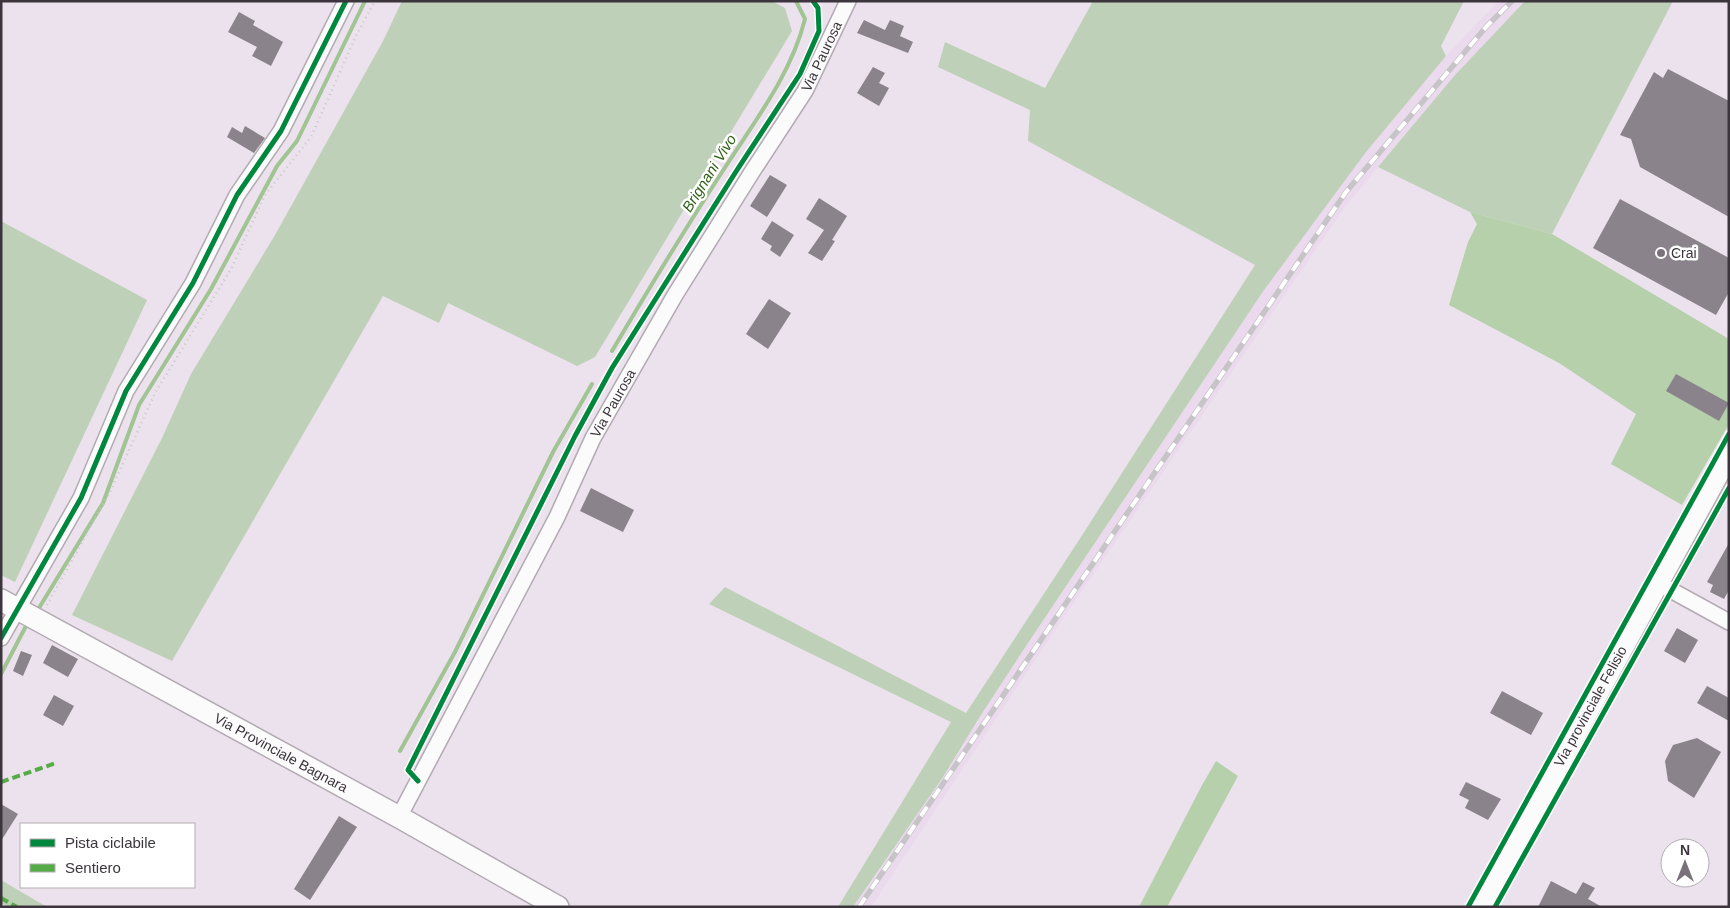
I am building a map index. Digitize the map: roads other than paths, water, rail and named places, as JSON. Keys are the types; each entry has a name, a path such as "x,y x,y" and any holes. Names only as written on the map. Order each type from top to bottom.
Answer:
{"main road":[{"name":"Via provinciale Felisio","path":"1480,907 1729,454"},
{"name":"Via Provinciale Bagnara","path":"10,605 399,817 558,907"}],"street":[{"path":"1,638 10,605 81,498 126,391 193,282 237,195 281,131 346,1"},
{"name":"Via Paurosa","path":"399,817 557,517 593,438 675,295 805,91 848,1"},
{"path":"1658,583 1729,622"}],"waterway":[{"path":"39,608 103,503 139,405 211,289 277,166 297,141 365,1"},
{"name":"Brignani Vivo","path":"612,351 681,237 781,79 799,40 805,19 796,1"},
{"path":"400,751 455,652 553,452 592,384"},
{"path":"1,674 26,626"}],"railway":[{"path":"859,907 1346,192 1486,27 1512,1"}],"place":[{"name":"Crai","path":"1661,253"}]}
